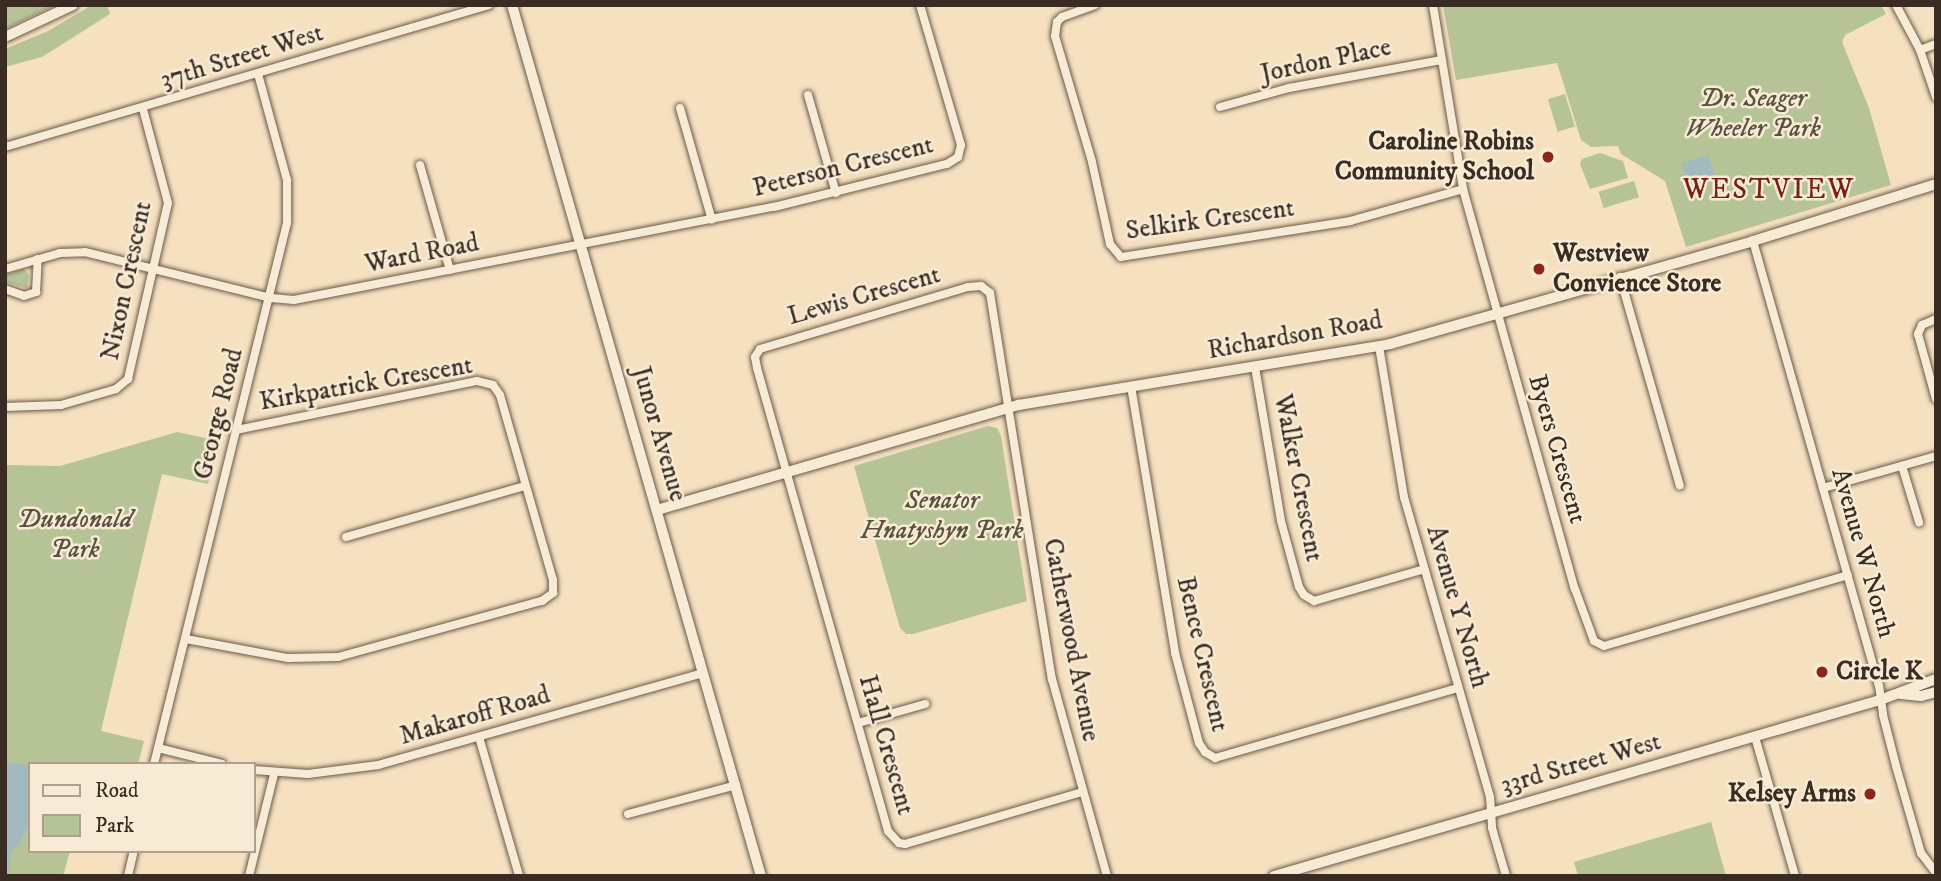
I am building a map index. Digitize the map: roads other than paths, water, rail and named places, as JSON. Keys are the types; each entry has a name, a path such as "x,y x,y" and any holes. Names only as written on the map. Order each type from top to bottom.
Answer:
{"street":[{"path":"5,37 73,5"},
{"name":"37th Street West","path":"5,147 143,109 489,5"},
{"name":"Junor Avenue","path":"512,5 761,876"},
{"name":"Peterson Crescent","path":"581,245 836,193 947,164 960,153 961,145 920,5"},
{"name":"Selkirk Crescent","path":"1095,5 1062,17 1057,22 1055,36 1092,162 1110,244 1121,257 1350,221 1463,189"},
{"name":"Byers Crescent","path":"1433,5 1463,189 1589,634 1598,645 1604,646 1848,575"},
{"path":"1896,5 1920,50 1936,97"},
{"path":"1920,50 1936,44"},
{"name":"Jordon Place","path":"1220,107 1289,88 1441,60"},
{"name":"George Road","path":"154,762 271,298 287,223 289,194 283,161 258,74"},
{"path":"808,95 836,193"},
{"path":"680,108 712,220"},
{"name":"Nixon Crescent","path":"5,407 61,405 125,384 167,215 168,193 143,109"},
{"path":"420,165 450,270"},
{"name":"Richardson Road","path":"657,510 1008,408 1379,346 1753,240 1936,184"},
{"name":"Avenue W North","path":"1753,240 1880,685 1881,700 1921,853 1936,873"},
{"name":"Ward Road","path":"5,269 73,252 85,253 271,298 294,300 581,245"},
{"path":"5,289 24,296 33,295 37,288 38,259"},
{"path":"1620,278 1680,486"},
{"name":"Lewis Crescent","path":"786,472 757,368 755,357 760,349 956,291 977,286 990,293 1008,408"},
{"path":"1936,319 1922,325 1918,334 1936,398"},
{"name":"Avenue Y North","path":"1379,346 1401,487 1490,797 1492,828 1506,876"},
{"name":"Walker Crescent","path":"1255,366 1280,521 1298,587 1304,595 1314,601 1424,569"},
{"name":"Kirkpatrick Crescent","path":"186,639 288,659 338,657 550,598 553,593 553,580 498,389 477,381 237,430"},
{"name":"Bence Crescent","path":"1131,386 1175,653 1199,743 1205,752 1215,758 1458,688"},
{"name":"Catherwood Avenue","path":"1008,408 1052,678 1107,876"},
{"path":"1823,488 1936,456"},
{"path":"1902,466 1919,522"},
{"name":"Hall Crescent","path":"786,472 888,831 899,843 905,844 1082,792"},
{"path":"346,537 525,486"},
{"name":"Makaroff Road","path":"256,771 274,774 358,769 703,673"},
{"name":"33rd Street West","path":"1274,876 1881,700 1936,679"},
{"name":"33rd Street West","path":"1901,694 1921,696 1936,692"},
{"path":"858,723 925,704"},
{"path":"479,737 519,876"},
{"path":"1755,737 1795,876"},
{"path":"158,748 214,762"},
{"path":"256,847 274,774"},
{"path":"628,814 736,785"},
{"path":"128,876 134,853"},
{"path":"249,876 255,853"}],"water":[{"path":"1708,155 1715,178 1688,186 1681,163"},
{"path":"5,762 28,766 28,826 19,845 11,851 8,876"}],"place":[{"name":"Caroline Robins Community School","path":"1548,157"},
{"name":"Westview Convience Store","path":"1539,269"},
{"name":"Circle K","path":"1822,672"},
{"name":"Kelsey Arms","path":"1870,794"}],"district":[{"name":"WESTVIEW","path":"1769,190"}],"park label":[{"name":"Dr. Seager Wheeler Park","path":"1753,114"},
{"name":"Senator Hnatyshyn Park","path":"942,516"},
{"name":"Dundonald Park","path":"75,535"}]}
